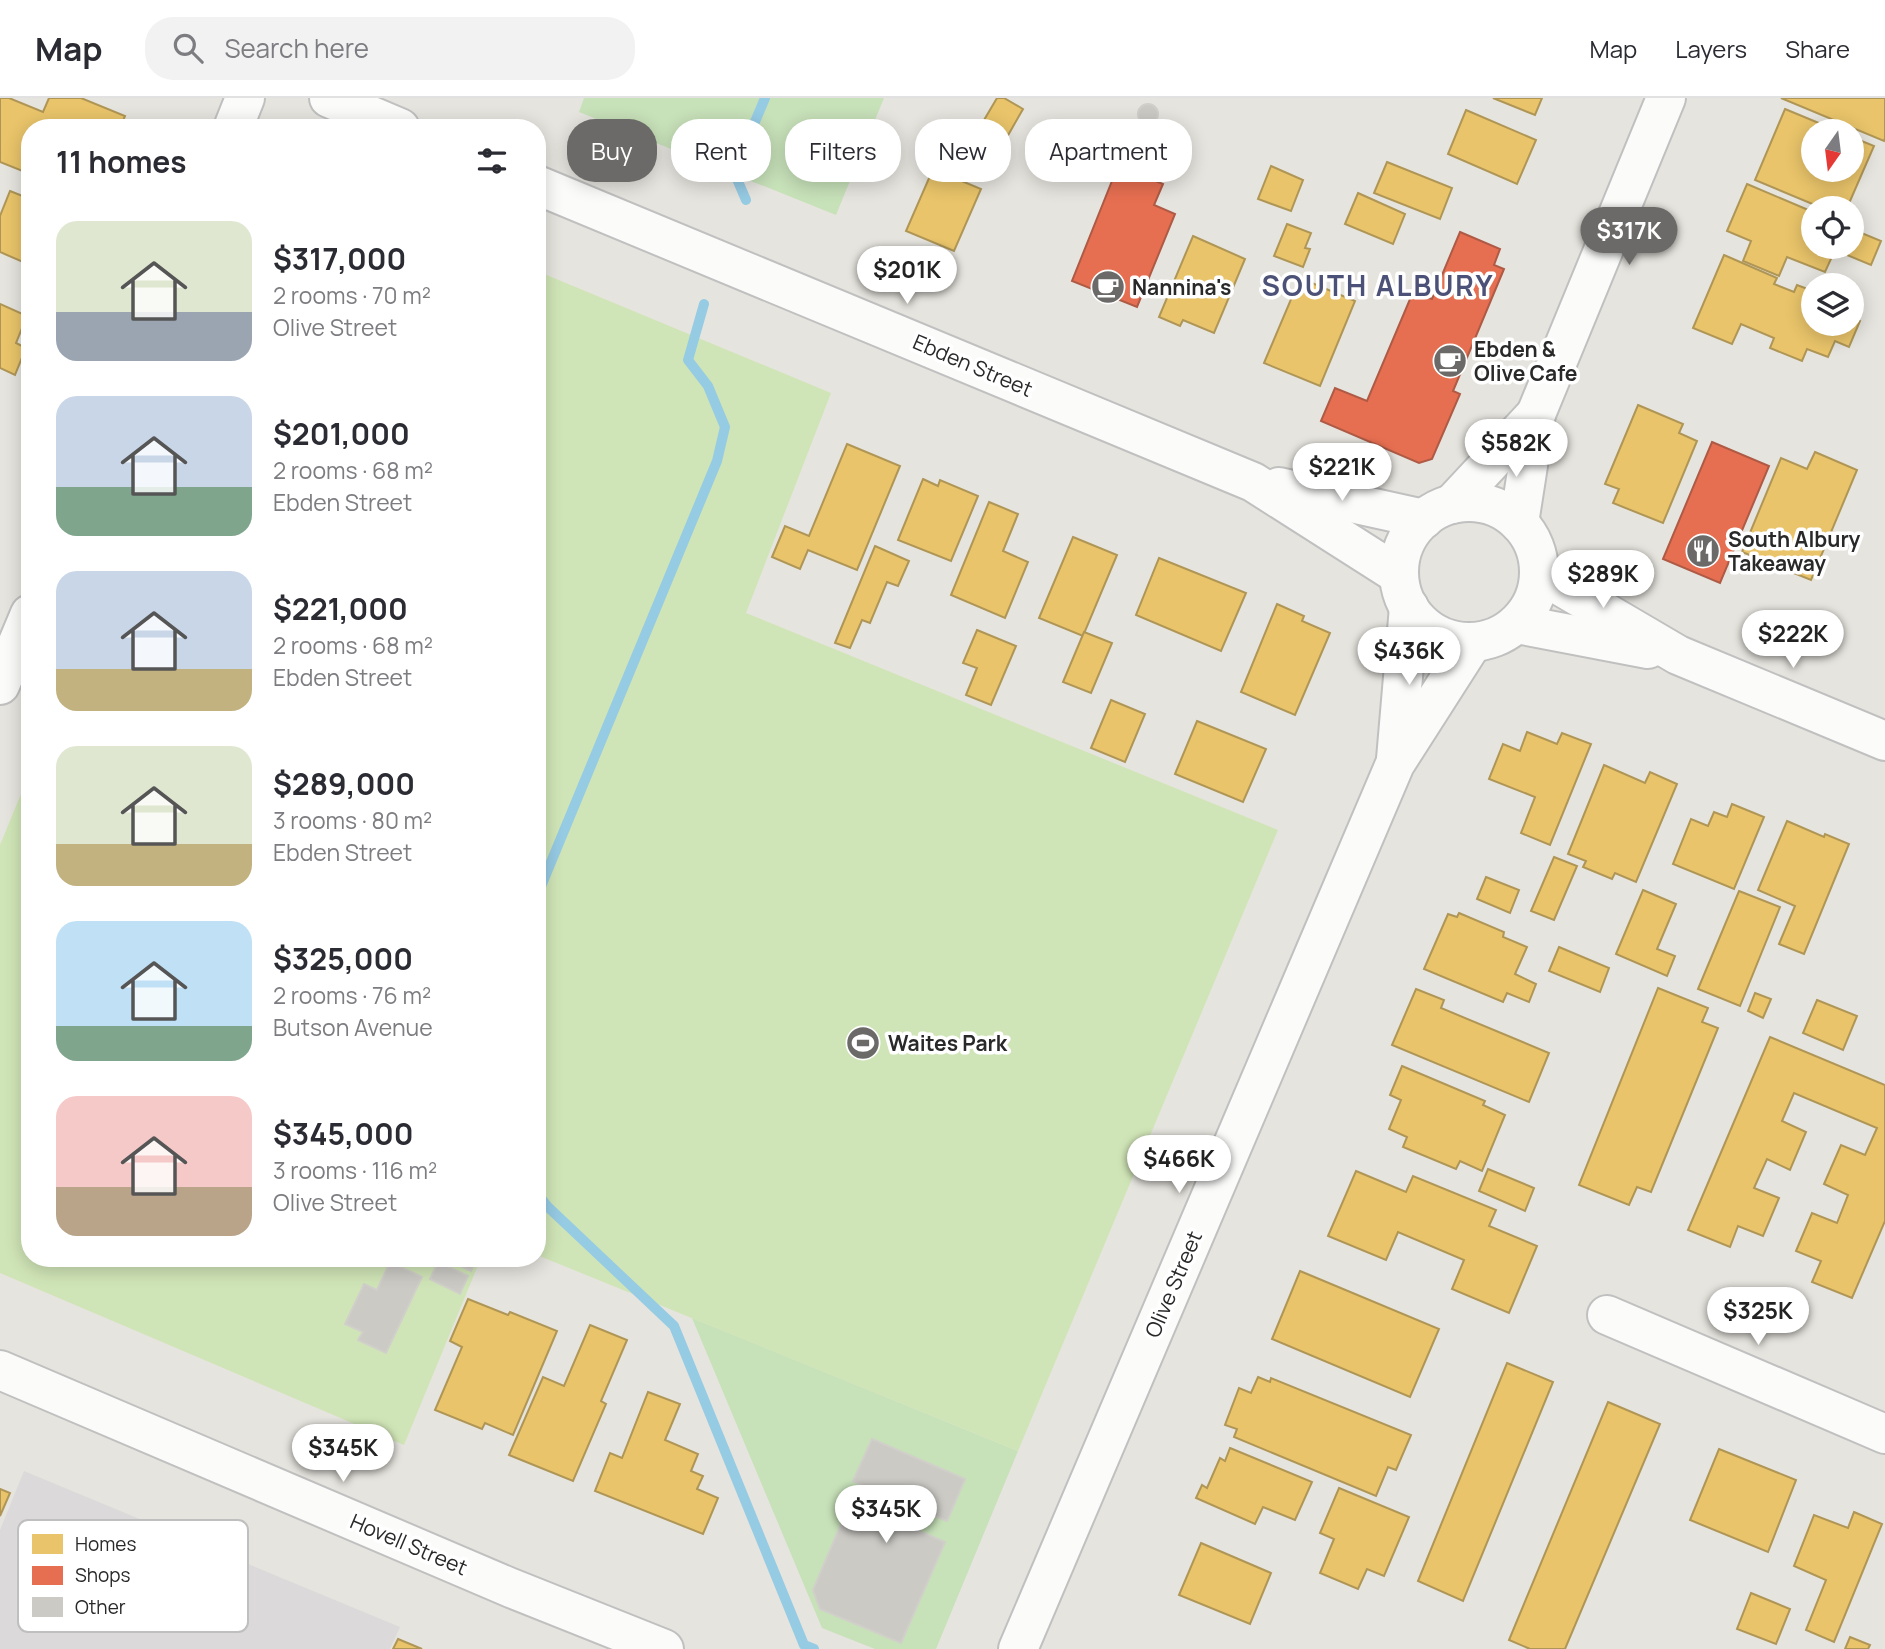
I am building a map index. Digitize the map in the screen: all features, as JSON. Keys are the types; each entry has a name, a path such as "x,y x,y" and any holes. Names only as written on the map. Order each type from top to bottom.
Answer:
{"street":[{"path":"237,119 245,98"},
{"path":"329,98 379,119"},
{"path":"1520,523 1536,414 1667,98"},
{"name":"Ebden Street","path":"546,188 1253,482 1404,591"},
{"path":"1438,512 1470,502 1488,505 1505,512 1520,523 1531,538 1538,555 1540,574 1537,592 1529,609 1517,624 1504,633 1488,640 1473,642 1453,640 1436,634 1420,622 1404,591 1400,559 1413,530 1438,512 1536,414"},
{"name":"Ebden Street","path":"1253,482 1438,512"},
{"path":"1540,574 1678,655 1885,741"},
{"name":"Olive Street","path":"1395,764 1404,591"},
{"path":"1517,624 1678,655"},
{"path":"0,685 21,635"},
{"name":"Olive Street","path":"1018,1649 1395,764 1473,642"},
{"path":"1607,1315 1885,1434"},
{"name":"Hovell Street","path":"0,1370 511,1588 664,1649"}],"shaded area":[{"path":"24,1471 142,1520 18,1520 18,1632 248,1632 248,1564 400,1627 390,1649 0,1649 0,1530"}],"green space":[{"path":"584,98 884,98 875,119 785,119 785,182 850,182 836,215 754,182 771,182 771,119 671,119 671,149 657,143 657,119 596,119 579,112"},
{"name":"Waites Park","path":"546,275 831,393 746,613 1278,830 1018,1451 546,1259"},
{"path":"21,794 21,1267 477,1267 404,1445 0,1273 0,845"},
{"path":"692,1318 1018,1451 936,1649 875,1649 822,1628"}],"building: Homes":[{"path":"0,98 9,98 43,112 49,98 81,98 125,116 124,119 21,119 21,170 0,162"},
{"path":"997,98 1004,98 1023,109 1011,130 1011,119 985,119"},
{"path":"1493,98 1542,98 1535,115"},
{"path":"1781,98 1885,98 1884,141 1864,133 1864,119 1831,119"},
{"path":"1785,109 1809,119 1801,119 1801,182 1858,182 1852,196 1801,196 1801,199 1755,180"},
{"path":"1466,110 1536,140 1517,184 1448,154"},
{"path":"1864,142 1874,146 1864,169"},
{"path":"1387,162 1452,188 1440,219 1374,193"},
{"path":"1271,166 1303,180 1291,211 1258,199"},
{"path":"927,182 964,182 981,189 954,251 906,231"},
{"path":"1747,184 1801,207 1801,259 1831,259 1825,272 1787,257 1779,276 1743,261 1751,241 1727,231"},
{"path":"10,191 21,195 21,261 0,252 0,216"},
{"path":"1358,193 1405,214 1393,244 1345,224"},
{"path":"1287,224 1311,233 1305,248 1310,249 1303,267 1274,256"},
{"path":"1864,234 1881,241 1871,265 1857,259 1864,259"},
{"path":"1193,236 1245,259 1214,333 1183,320 1180,326 1159,317"},
{"path":"1724,255 1777,278 1774,284 1794,292 1797,285 1801,286 1801,336 1854,336 1849,347 1835,341 1828,357 1807,349 1802,361 1770,348 1774,338 1741,324 1732,344 1693,328"},
{"path":"1300,278 1355,301 1320,386 1264,363"},
{"path":"0,304 21,313 21,331 16,343 21,346 21,360 15,375 0,368"},
{"path":"1638,405 1683,424 1679,433 1697,441 1663,523 1613,503 1619,489 1605,484"},
{"path":"847,444 900,466 857,570 808,550 800,569 772,557 785,526 809,536"},
{"path":"1815,452 1857,470 1811,580 1742,552 1781,458 1807,469"},
{"path":"923,479 938,486 940,480 978,496 951,561 898,540"},
{"path":"989,502 1018,514 1003,551 1028,562 1005,618 951,595"},
{"path":"1073,537 1117,555 1083,636 1039,618"},
{"path":"875,546 909,561 898,586 887,582 870,623 862,620 850,648 835,643"},
{"path":"1159,558 1246,593 1221,651 1136,615"},
{"path":"1277,604 1304,616 1302,621 1330,633 1295,715 1241,692"},
{"path":"977,630 1016,646 991,705 966,695 977,668 963,663"},
{"path":"1084,632 1112,643 1091,693 1063,682"},
{"path":"1111,700 1145,714 1125,762 1091,748"},
{"path":"1197,721 1266,749 1243,802 1175,774"},
{"path":"1527,732 1557,744 1562,733 1591,744 1550,845 1521,833 1535,797 1489,779 1503,744 1520,751"},
{"path":"1604,765 1645,783 1650,772 1677,784 1636,882 1615,873 1612,879 1583,867 1586,861 1568,854"},
{"path":"1732,804 1764,817 1734,889 1673,864 1691,819 1708,826 1714,812 1727,817"},
{"path":"1787,821 1824,837 1825,834 1849,844 1804,954 1779,944 1795,906 1758,890"},
{"path":"1554,857 1577,866 1554,920 1531,911"},
{"path":"1486,877 1519,890 1510,913 1477,899"},
{"path":"1643,890 1676,904 1657,949 1675,956 1667,976 1616,954"},
{"path":"1739,891 1780,907 1740,1006 1698,989"},
{"path":"1459,913 1504,932 1503,937 1527,947 1515,974 1536,984 1529,1002 1507,993 1503,1002 1424,969 1448,914 1457,917"},
{"path":"1559,947 1609,968 1600,992 1549,971"},
{"path":"1658,988 1708,1008 1702,1022 1718,1028 1651,1192 1637,1187 1629,1205 1579,1185"},
{"path":"1416,989 1444,1000 1441,1008 1549,1053 1529,1102 1392,1045"},
{"path":"1755,993 1771,999 1763,1018 1748,1011"},
{"path":"1817,1000 1857,1016 1843,1050 1803,1033"},
{"path":"1770,1037 1885,1085 1885,1221 1852,1298 1812,1282 1821,1261 1796,1251 1812,1213 1837,1223 1848,1195 1824,1184 1841,1145 1865,1155 1877,1128 1794,1093 1782,1121 1806,1132 1790,1170 1767,1159 1754,1188 1779,1198 1763,1236 1738,1226 1730,1247 1688,1230"},
{"path":"1402,1066 1485,1101 1483,1105 1505,1115 1482,1171 1460,1161 1456,1169 1403,1147 1407,1137 1389,1129 1401,1100 1390,1095"},
{"path":"1488,1169 1534,1188 1525,1211 1479,1191"},
{"path":"1356,1171 1406,1192 1413,1176 1496,1210 1489,1226 1537,1246 1509,1313 1452,1289 1464,1260 1398,1232 1386,1260 1328,1236"},
{"path":"1300,1271 1439,1329 1410,1397 1272,1339"},
{"path":"468,1299 557,1331 513,1435 485,1423 482,1429 435,1410 462,1347 450,1341"},
{"path":"590,1325 627,1340 601,1401 606,1404 573,1481 509,1455 543,1377 564,1386"},
{"path":"1507,1363 1553,1382 1463,1601 1418,1581"},
{"path":"1258,1377 1270,1382 1271,1378 1411,1435 1396,1470 1388,1467 1376,1496 1234,1437 1237,1429 1225,1425 1239,1388 1251,1393"},
{"path":"648,1392 680,1404 665,1440 698,1454 691,1471 703,1476 697,1489 718,1498 703,1534 595,1491 610,1453 622,1458"},
{"path":"1608,1402 1660,1424 1565,1649 1530,1649 1509,1640"},
{"path":"1230,1448 1312,1482 1295,1520 1263,1507 1255,1524 1196,1498 1202,1485 1207,1488 1220,1458 1225,1461"},
{"path":"1719,1449 1796,1480 1768,1552 1690,1520"},
{"path":"1339,1488 1409,1517 1384,1576 1367,1569 1358,1589 1320,1573 1334,1539 1320,1533"},
{"path":"0,1489 10,1493 0,1516"},
{"path":"1854,1512 1882,1524 1834,1642 1806,1630 1826,1580 1794,1566 1814,1515 1848,1528"},
{"path":"1201,1543 1271,1573 1250,1624 1179,1595"},
{"path":"1751,1593 1790,1609 1776,1644 1737,1629"},
{"path":"1850,1637 1870,1645 1868,1649 1845,1649"},
{"path":"398,1639 422,1649 393,1649"}],"building: Shops":[{"path":"1112,182 1163,184 1154,205 1175,214 1137,307 1072,281"},
{"path":"1460,232 1500,249 1494,265 1504,269 1453,391 1460,394 1432,459 1419,463 1321,421 1335,388 1367,401 1413,292 1432,299"},
{"path":"1712,442 1769,466 1720,583 1663,559"}],"building: Other":[{"path":"1144,105 1152,105 1157,110 1156,119 1139,118 1139,110"},
{"path":"388,1267 401,1267 422,1277 386,1353 358,1340 363,1332 345,1324 364,1284 377,1290"},
{"path":"436,1267 449,1267 468,1276 460,1294 430,1279"},
{"path":"872,1439 965,1479 947,1521 915,1508 907,1526 945,1542 901,1643 820,1609 813,1590 850,1503 897,1523 905,1504 853,1481"}],"waterway":[{"path":"746,200 734,172 765,98"},
{"path":"546,874 717,461 725,427 708,386 688,360 704,304"},
{"path":"546,1204 674,1326 804,1645 814,1649"}],"place":[{"name":"Nannina's","path":"1108,287"},
{"name":"Ebden & Olive Cafe","path":"1450,361"},
{"name":"South Albury Takeaway","path":"1703,551"},
{"name":"Waites Park","path":"863,1043"}],"district":[{"name":"SOUTH ALBURY","path":"1378,285"}]}
